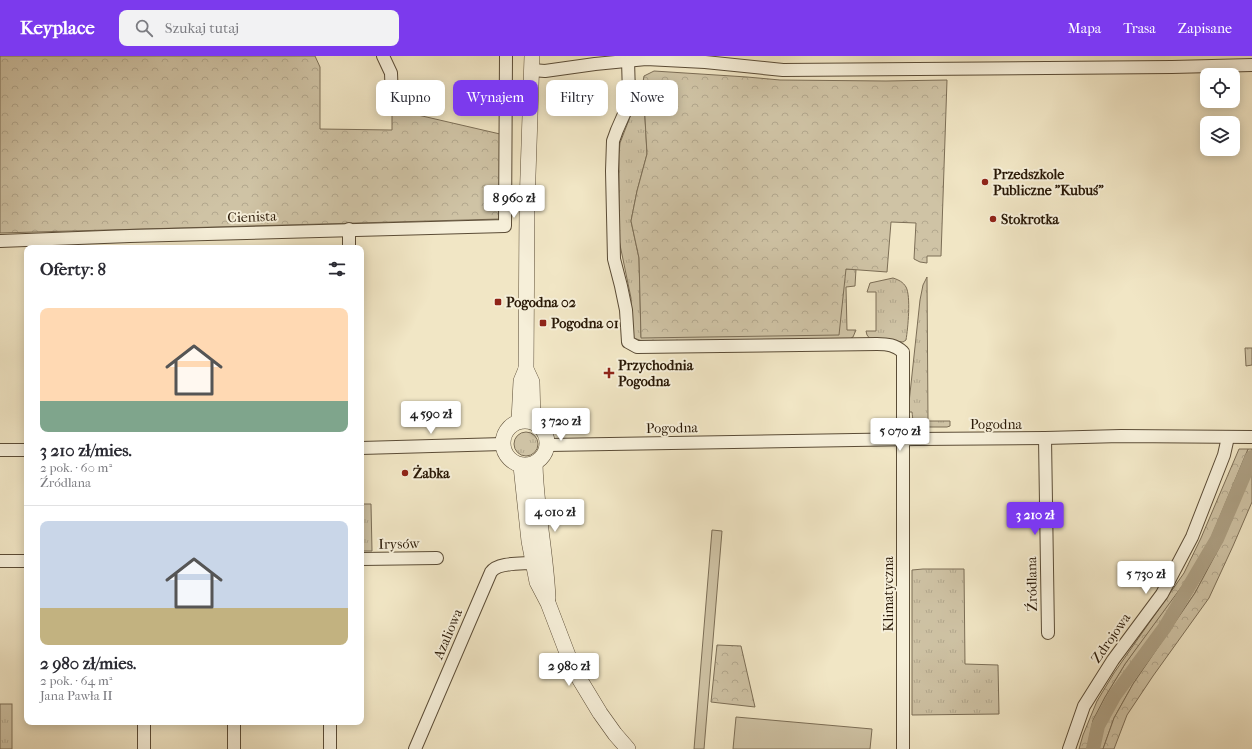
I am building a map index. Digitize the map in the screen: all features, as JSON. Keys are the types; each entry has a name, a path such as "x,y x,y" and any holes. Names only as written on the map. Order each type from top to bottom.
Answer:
{"street":[{"path":"383,56 391,73 391,80"},
{"name":"Cienista","path":"0,241 349,229 505,226 506,56"},
{"path":"526,422 521,381 526,369 527,205 532,63 545,71 624,59 705,62 783,70 1172,67 1246,65"},
{"name":"Klimatyczna","path":"624,59 629,94 628,105 613,142 612,170 614,259 621,286 628,342 637,347 890,344 903,352 903,749"},
{"path":"349,229 349,245"},
{"path":"130,236 130,245"},
{"path":"526,422 539,426 544,431 548,445 544,456 528,465 510,460 503,450 503,438 505,432 514,424 526,422"},
{"name":"Pogodna","path":"548,445 1121,436 1252,437"},
{"name":"Zdrojowa","path":"1069,749 1084,706 1113,660 1162,594 1192,538 1224,455 1228,437"},
{"name":"Źródlana","path":"1046,438 1048,633"},
{"path":"364,448 503,444"},
{"path":"0,450 24,450"},
{"path":"528,465 533,563 537,582 548,603 577,675 600,713 628,749"},
{"path":"528,465 536,485 547,572 548,603"},
{"name":"Irysów","path":"364,559 437,558"},
{"path":"0,561 24,561"},
{"name":"Azaliowa","path":"415,749 491,572 494,568 502,566 533,563"},
{"path":"144,725 144,749"},
{"path":"234,725 234,749"},
{"path":"330,725 330,749"}],"green space":[{"path":"0,56 315,56 320,67 320,129 392,130 392,116 422,116 500,134 500,219 0,233"},
{"path":"654,71 780,80 947,80 941,256 927,256 927,263 914,259 916,223 891,222 887,272 846,269 839,335 641,338 639,258 631,221 647,154 645,116 678,116 678,80 643,80 644,76"},
{"path":"630,116 645,116 647,154 631,221 639,258 641,337 846,269 856,269 855,286 846,287 847,330 856,330 853,337 848,340 642,341 634,338 631,333 631,298 619,240 620,143"},
{"path":"927,277 928,421 950,421 950,426 947,427 919,427 914,423 912,412 908,412 920,300 923,285"},
{"path":"893,278 904,284 908,291 909,312 906,340 903,342 871,340 866,331 876,331 876,292 867,292 870,283"},
{"path":"1245,348 1252,348 1252,365 1246,366"},
{"path":"526,432 531,433 537,439 537,449 531,455 526,456 521,455 515,449 514,444 515,439 521,433"},
{"path":"1239,449 1248,449 1208,545 1188,578 1125,664 1105,697 1093,720 1087,749 1079,749 1097,701 1114,673 1184,573 1201,538"},
{"path":"1248,449 1252,449 1252,470 1219,548 1195,593 1133,684 1114,718 1103,749 1087,749 1093,720 1105,697 1125,664 1208,546"},
{"path":"1252,470 1252,502 1209,598 1127,715 1114,749 1103,749 1114,718 1133,684 1195,593 1219,548"},
{"path":"364,504 371,504 372,551 364,551"},
{"path":"712,530 722,531 704,749 694,749"},
{"path":"964,569 965,664 998,665 999,714 912,715 912,570"},
{"path":"717,645 741,646 755,707 711,702"},
{"path":"0,704 12,704 12,749 0,749"},
{"path":"736,717 872,729 870,749 733,749"}],"waterway":[{"path":"1093,749 1098,726 1115,695 1165,627 1217,539 1252,457"}],"place":[{"name":"Przedszkole Publiczne \"Kubuś\"","path":"985,182"},
{"name":"Stokrotka","path":"993,219"},
{"name":"Pogodna 02","path":"498,302"},
{"name":"Pogodna 01","path":"543,323"},
{"name":"Przychodnia Pogodna","path":"609,373"},
{"name":"Żabka","path":"405,473"}]}
